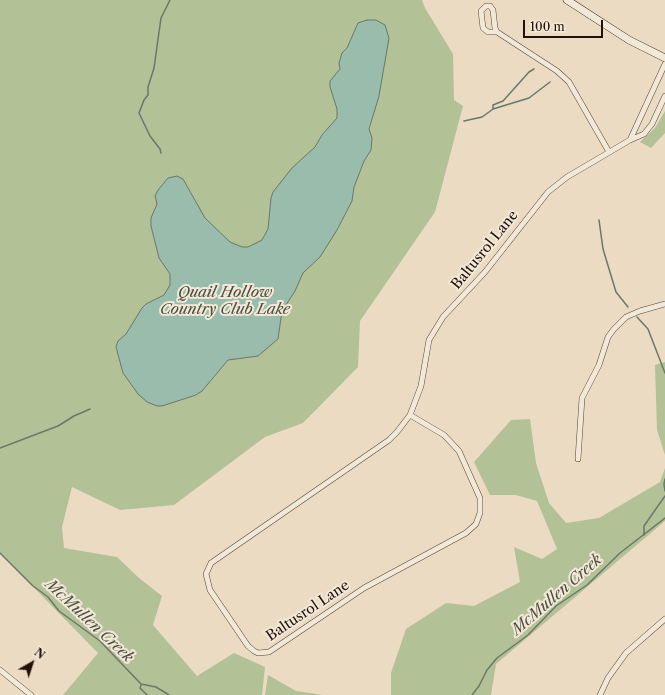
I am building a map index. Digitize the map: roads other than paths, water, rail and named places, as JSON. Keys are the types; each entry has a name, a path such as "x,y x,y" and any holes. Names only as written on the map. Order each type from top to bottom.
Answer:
{"street":[{"path":"567,0 629,40 665,58"},
{"path":"498,32 488,32 483,28 481,11 486,6 490,6 493,10 495,28 498,32 563,76 569,82 609,152"},
{"path":"630,140 665,64"},
{"name":"Baltusrol Lane","path":"410,415 446,437 459,451 480,498 480,513 476,524 466,533 364,588 269,652 258,653 254,651 248,646 210,590 206,574 211,563 389,440 397,432 410,415 421,386 429,340 441,319 485,272 548,192 567,177 630,140 644,134 652,124 665,96"},
{"path":"578,459 582,398 599,365 608,337 626,317 640,311 665,304"},
{"path":"600,695 608,678 626,653 665,619"},
{"path":"0,670 31,695"}],"water":[{"name":"Quail Hollow Country Club Lake","path":"367,20 376,20 385,25 389,38 379,96 369,129 372,138 371,150 364,161 354,187 352,201 337,230 320,257 303,273 295,291 282,311 278,339 258,356 228,360 202,391 196,395 162,406 157,406 147,402 138,394 123,373 116,347 118,341 126,334 142,308 146,304 164,295 170,285 170,274 159,258 151,226 151,218 157,204 155,196 158,190 168,178 177,176 183,179 205,218 230,242 242,247 248,247 262,240 268,229 273,192 292,168 315,147 322,135 337,118 337,109 330,87 330,81 340,69 339,63 342,53 347,48 358,23"}],"waterway":[{"path":"161,153 160,149 150,136 139,113 144,100 148,95 148,87 154,68 161,18 170,0"},
{"path":"464,121 482,117 489,112 493,109 493,105 503,101 529,72 534,69"},
{"path":"493,109 529,98 550,82"},
{"path":"599,220 603,249 616,292 628,307"},
{"path":"637,317 648,329 665,373"},
{"path":"0,448 58,426 74,416 90,409"},
{"path":"665,479 665,491"},
{"path":"644,535 644,526 665,496"},
{"name":"McMullen Creek","path":"472,695 479,686 487,670 497,658 528,635 556,606 587,585 620,553 665,518"},
{"name":"McMullen Creek","path":"0,553 33,586 48,597 59,611 100,641 141,684 156,687 169,695"},
{"path":"141,685 140,688 147,695"}]}
